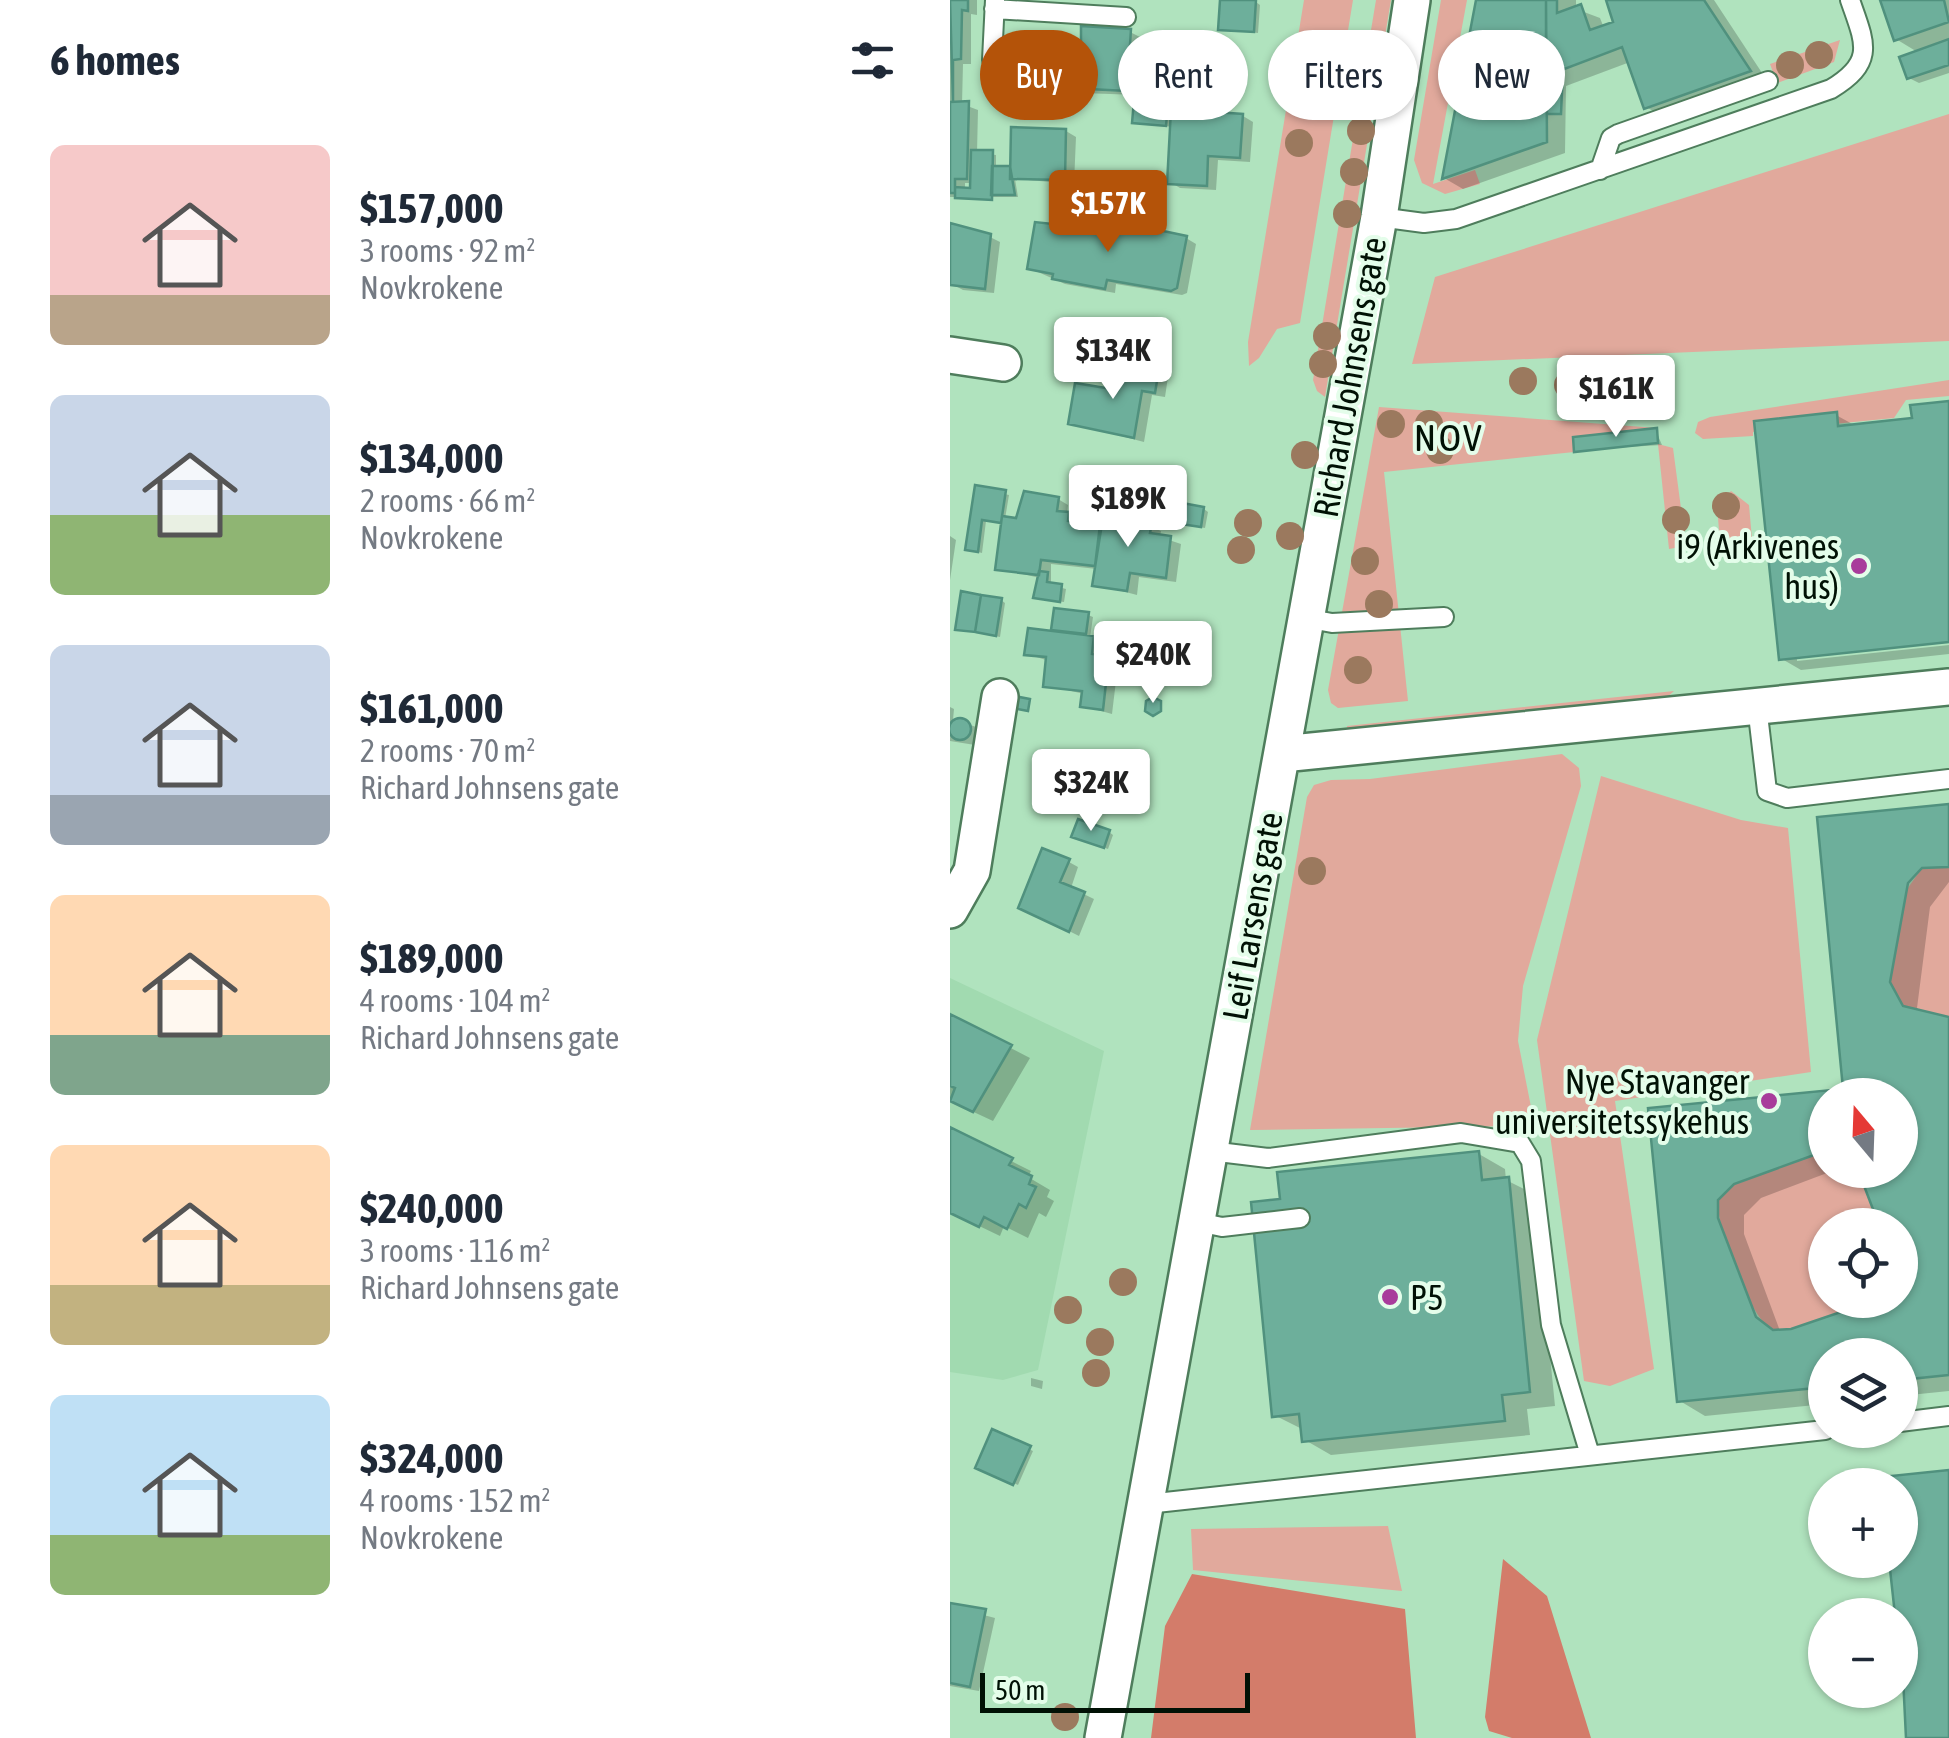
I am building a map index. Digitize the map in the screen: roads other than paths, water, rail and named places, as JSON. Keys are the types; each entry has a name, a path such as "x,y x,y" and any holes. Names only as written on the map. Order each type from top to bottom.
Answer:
{"street":[{"name":"Richard Johnsens gate","path":"1282,754 1378,217 1412,0"},
{"path":"950,355 1003,362"},
{"path":"1282,754 1949,687"},
{"path":"950,910 972,872 1000,698"},
{"name":"Leif Larsens gate","path":"1103,1738 1282,754"}],"lane":[{"path":"1378,217 1444,221 1600,170 1838,84 1859,68 1864,53 1850,0"},
{"path":"993,30 994,5 1126,17"},
{"path":"1600,170 1611,138 1618,134 1768,80"},
{"path":"1305,618 1332,623 1444,617"},
{"path":"1757,706 1767,791 1787,798 1949,779"},
{"path":"1210,1150 1268,1158 1461,1133 1520,1143 1531,1161 1551,1325 1590,1455"},
{"path":"1198,1222 1222,1228 1300,1218"},
{"path":"1918,1420 1949,1416"},
{"path":"1147,1504 1808,1432"}],"place":[{"name":"i9 (Arkivenes hus)","path":"1859,566"},
{"name":"Nye Stavanger universitetssykehus","path":"1769,1101"},
{"name":"P5","path":"1390,1297"}],"district":[{"name":"NOV","path":"1449,437"}]}
